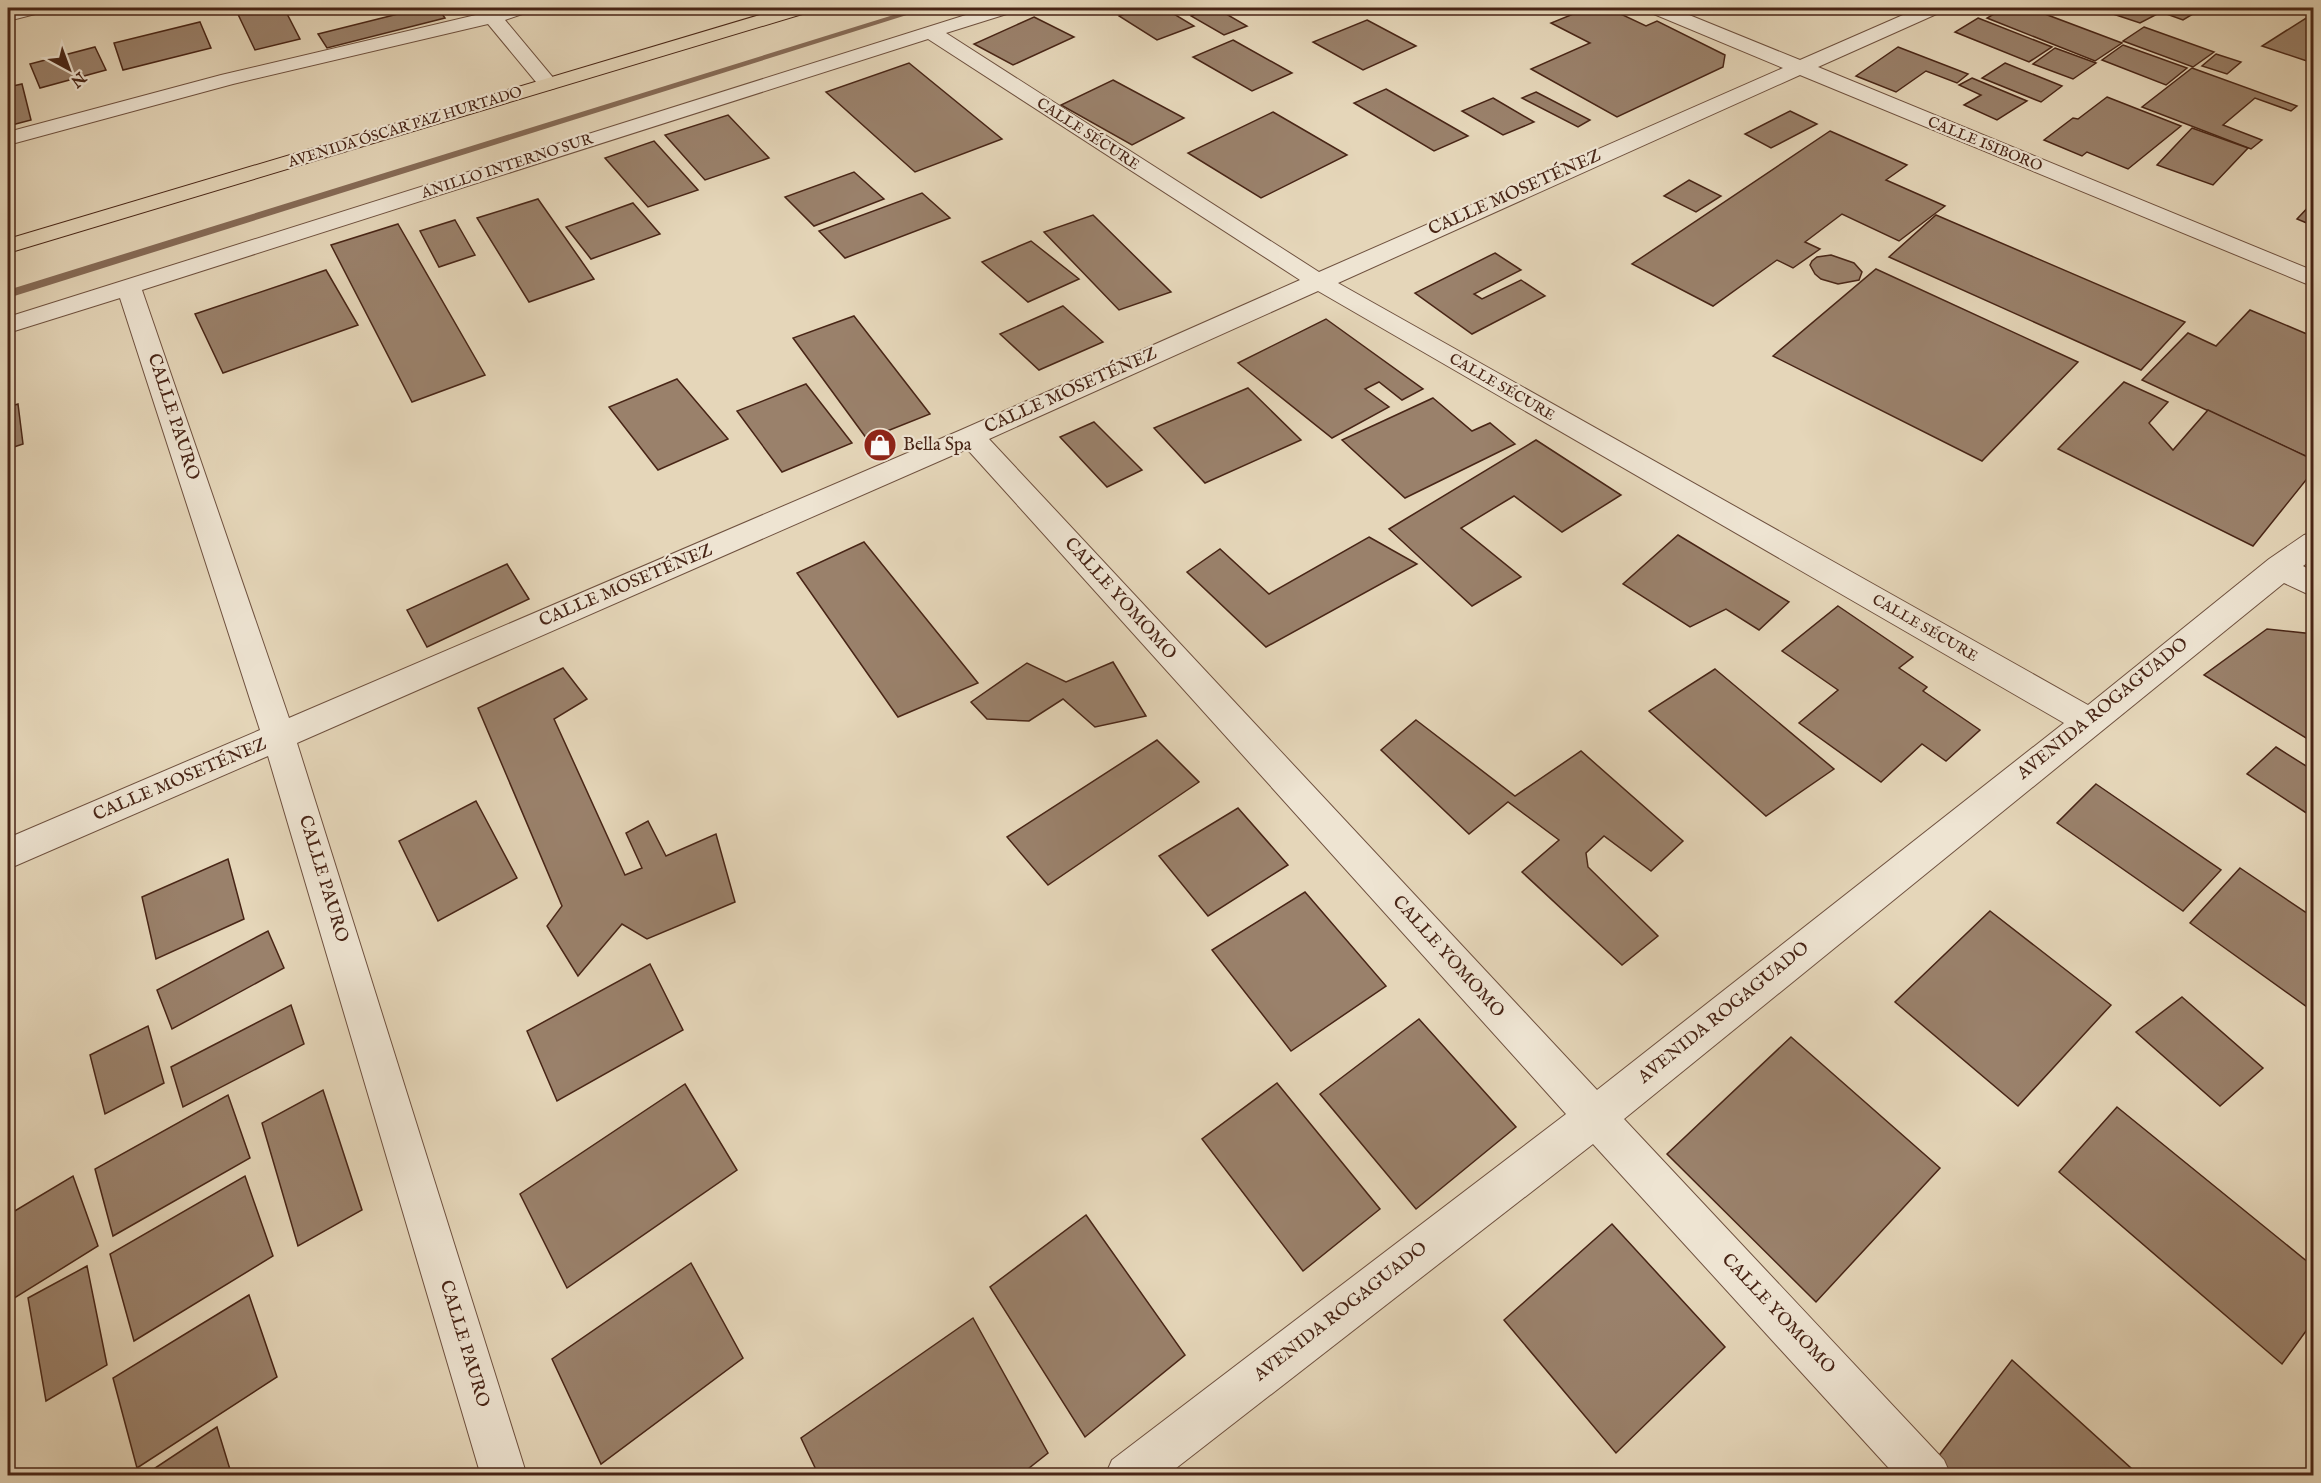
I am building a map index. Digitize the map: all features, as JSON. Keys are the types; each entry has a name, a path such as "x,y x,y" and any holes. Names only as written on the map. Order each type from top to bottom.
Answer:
{"highway":[{"name":"AVENIDA ÓSCAR PAZ HURTADO","path":"8,246 802,8"}],"street":[{"path":"8,15 36,8"},
{"path":"8,139 228,79 489,12 521,8"},
{"name":"ANILLO INTERNO SUR","path":"8,325 1006,8"},
{"name":"CALLE ISIBORO","path":"1656,8 2313,280"},
{"name":"CALLE MOSETÉNEZ","path":"8,855 971,436 1934,8"},
{"path":"489,12 548,84"},
{"name":"CALLE SÉCURE","path":"929,32 1317,281 2089,721"},
{"name":"CALLE PAURO","path":"129,287 279,736 504,1476"},
{"name":"CALLE YOMOMO","path":"971,436 1594,1117 1928,1476"},
{"name":"AVENIDA ROGAGUADO","path":"1128,1476 1594,1117 2313,542"},
{"path":"2280,567 2313,585"}],"building":[{"path":"235,8 284,8 300,39 255,50"},
{"path":"422,8 438,8 445,18 327,48 318,34"},
{"path":"1142,8 1164,8 1194,26 1157,40 1119,16"},
{"path":"1216,8 1247,26 1224,35 1191,16"},
{"path":"1588,8 1608,8 1646,26 1657,21 1725,55 1723,67 1617,117 1531,69 1590,43 1551,23"},
{"path":"2004,8 2029,8 2122,43 2095,61 1987,18"},
{"path":"2095,8 2203,8 2183,20 2161,12 2140,23"},
{"path":"2314,13 2314,76 2310,74 2310,62 2262,46"},
{"path":"1034,17 1074,37 1013,65 974,44"},
{"path":"1978,18 2052,47 2029,62 1955,32"},
{"path":"1367,20 1416,46 1363,70 1313,42"},
{"path":"200,22 211,48 123,70 114,43"},
{"path":"2144,27 2214,52 2193,67 2123,41"},
{"path":"1233,40 1292,73 1252,91 1193,57"},
{"path":"2123,45 2187,68 2166,85 2102,60"},
{"path":"95,47 106,70 40,88 30,64"},
{"path":"1898,47 1968,74 1957,83 1926,71 1896,92 1856,76"},
{"path":"2055,48 2096,63 2073,79 2033,64"},
{"path":"2216,54 2241,62 2227,74 2202,66"},
{"path":"909,63 1002,139 915,172 826,92"},
{"path":"2005,63 2062,86 2041,102 1982,78"},
{"path":"2192,68 2297,106 2291,111 2255,98 2223,125 2262,140 2251,149 2142,107"},
{"path":"1972,78 2027,101 1997,120 1964,105 1981,95 1959,85"},
{"path":"1113,80 1184,118 1132,145 1061,105"},
{"path":"22,84 31,120 8,126 8,87"},
{"path":"1386,89 1468,136 1434,151 1354,103"},
{"path":"1536,92 1590,120 1578,127 1522,98"},
{"path":"2107,97 2181,126 2128,169 2087,152 2082,156 2044,140 2073,118 2078,119"},
{"path":"1493,98 1534,122 1503,135 1462,111"},
{"path":"1790,111 1817,124 1771,148 1745,134"},
{"path":"1273,112 1347,155 1261,198 1188,153"},
{"path":"728,115 769,158 705,180 665,135"},
{"path":"2192,128 2248,148 2213,185 2157,165"},
{"path":"1830,131 1907,165 1886,180 1945,206 1899,241 1842,214 1805,242 1820,249 1793,268 1777,260 1713,306 1632,264"},
{"path":"654,141 698,190 648,207 605,158"},
{"path":"854,172 884,199 814,226 785,197"},
{"path":"1689,180 1721,196 1696,212 1664,196"},
{"path":"922,193 950,218 845,258 819,231"},
{"path":"538,199 594,279 529,302 477,218"},
{"path":"2313,202 2314,226 2297,219"},
{"path":"633,203 660,234 591,259 566,227"},
{"path":"1093,215 1171,292 1119,310 1044,232"},
{"path":"1936,215 2185,322 2141,370 1889,257"},
{"path":"455,220 475,255 439,267 420,231"},
{"path":"398,224 485,375 412,402 331,245"},
{"path":"1031,241 1079,279 1028,302 982,262"},
{"path":"1495,253 1521,270 1474,294 1482,299 1521,280 1545,296 1472,334 1415,293"},
{"path":"1831,255 1854,263 1862,272 1859,280 1838,284 1821,279 1815,274 1810,265 1812,261 1817,257"},
{"path":"1876,269 2078,362 1982,461 1773,356"},
{"path":"326,270 358,325 223,373 195,314"},
{"path":"1063,306 1103,342 1039,370 1000,334"},
{"path":"2250,310 2314,337 2314,460 2142,380 2188,333 2216,346"},
{"path":"854,316 930,414 867,439 793,338"},
{"path":"1326,319 1423,389 1402,400 1379,382 1365,389 1389,407 1332,438 1238,363"},
{"path":"677,379 728,439 658,470 609,407"},
{"path":"2124,382 2168,402 2149,423 2173,450 2208,410 2314,460 2314,470 2253,546 2058,449"},
{"path":"806,384 852,443 782,472 737,411"},
{"path":"1248,388 1301,440 1205,483 1154,428"},
{"path":"1433,398 1472,431 1490,423 1515,444 1405,498 1342,440"},
{"path":"18,404 23,444 8,449 8,407"},
{"path":"1094,422 1142,470 1107,487 1060,437"},
{"path":"1536,440 1621,495 1562,532 1514,496 1461,528 1521,577 1472,606 1389,529"},
{"path":"1678,535 1789,602 1759,630 1726,609 1690,627 1623,584"},
{"path":"1369,537 1417,564 1266,647 1187,572 1220,549 1269,594"},
{"path":"864,542 978,683 898,717 797,573"},
{"path":"507,564 529,599 427,647 407,610"},
{"path":"1838,606 1913,657 1899,668 1927,687 1923,691 1980,730 1946,761 1922,744 1881,782 1799,723 1838,690 1782,651"},
{"path":"2267,629 2314,634 2314,743 2204,675"},
{"path":"1113,662 1146,716 1095,727 1063,699 1029,721 987,719 971,702 1027,663 1066,682"},
{"path":"563,668 587,699 554,719 625,875 642,868 626,833 648,821 666,856 716,834 735,902 647,939 622,924 578,976 547,926 562,906 478,708"},
{"path":"1715,669 1834,769 1766,816 1649,711"},
{"path":"1416,720 1515,796 1581,751 1683,841 1651,871 1604,836 1586,853 1588,867 1658,936 1622,965 1522,872 1559,840 1508,802 1469,834 1381,750"},
{"path":"1157,740 1199,782 1048,885 1007,837"},
{"path":"2276,747 2314,771 2314,818 2247,774"},
{"path":"2096,784 2221,870 2183,911 2057,823"},
{"path":"476,801 517,878 438,921 399,841"},
{"path":"1238,808 1288,865 1208,916 1159,856"},
{"path":"228,859 244,919 156,959 142,897"},
{"path":"2240,868 2314,918 2314,1012 2190,923"},
{"path":"1305,892 1386,986 1291,1051 1212,950"},
{"path":"1990,911 2111,1005 2018,1106 1895,1002"},
{"path":"268,931 284,968 172,1029 157,990"},
{"path":"650,964 683,1030 557,1101 527,1031"},
{"path":"2182,997 2263,1068 2220,1106 2136,1032"},
{"path":"291,1005 304,1044 183,1107 171,1067"},
{"path":"8,1014 13,1050 8,1053"},
{"path":"1419,1019 1516,1127 1416,1209 1320,1094"},
{"path":"148,1026 164,1083 105,1114 90,1055"},
{"path":"1791,1037 1940,1168 1816,1302 1667,1154"},
{"path":"1277,1083 1380,1209 1303,1271 1202,1139"},
{"path":"685,1084 737,1170 567,1288 520,1194"},
{"path":"323,1090 362,1210 298,1246 262,1123"},
{"path":"228,1095 250,1158 113,1236 95,1169"},
{"path":"2117,1107 2314,1267 2314,1320 2282,1364 2059,1172"},
{"path":"73,1176 98,1246 8,1302 8,1215"},
{"path":"245,1176 273,1256 134,1341 110,1254"},
{"path":"1086,1215 1185,1355 1085,1437 990,1287"},
{"path":"1612,1224 1725,1347 1616,1453 1504,1320"},
{"path":"691,1263 743,1358 601,1464 552,1359"},
{"path":"87,1266 107,1365 46,1401 28,1298"},
{"path":"249,1295 277,1377 137,1468 113,1378"},
{"path":"973,1318 1048,1453 1019,1476 819,1476 801,1438"},
{"path":"2012,1360 2132,1469 2128,1476 1949,1476 1934,1462"},
{"path":"217,1427 232,1476 143,1476"}],"waterway":[{"path":"8,294 924,8"}],"place":[{"name":"Bella Spa","path":"880,445"}]}
